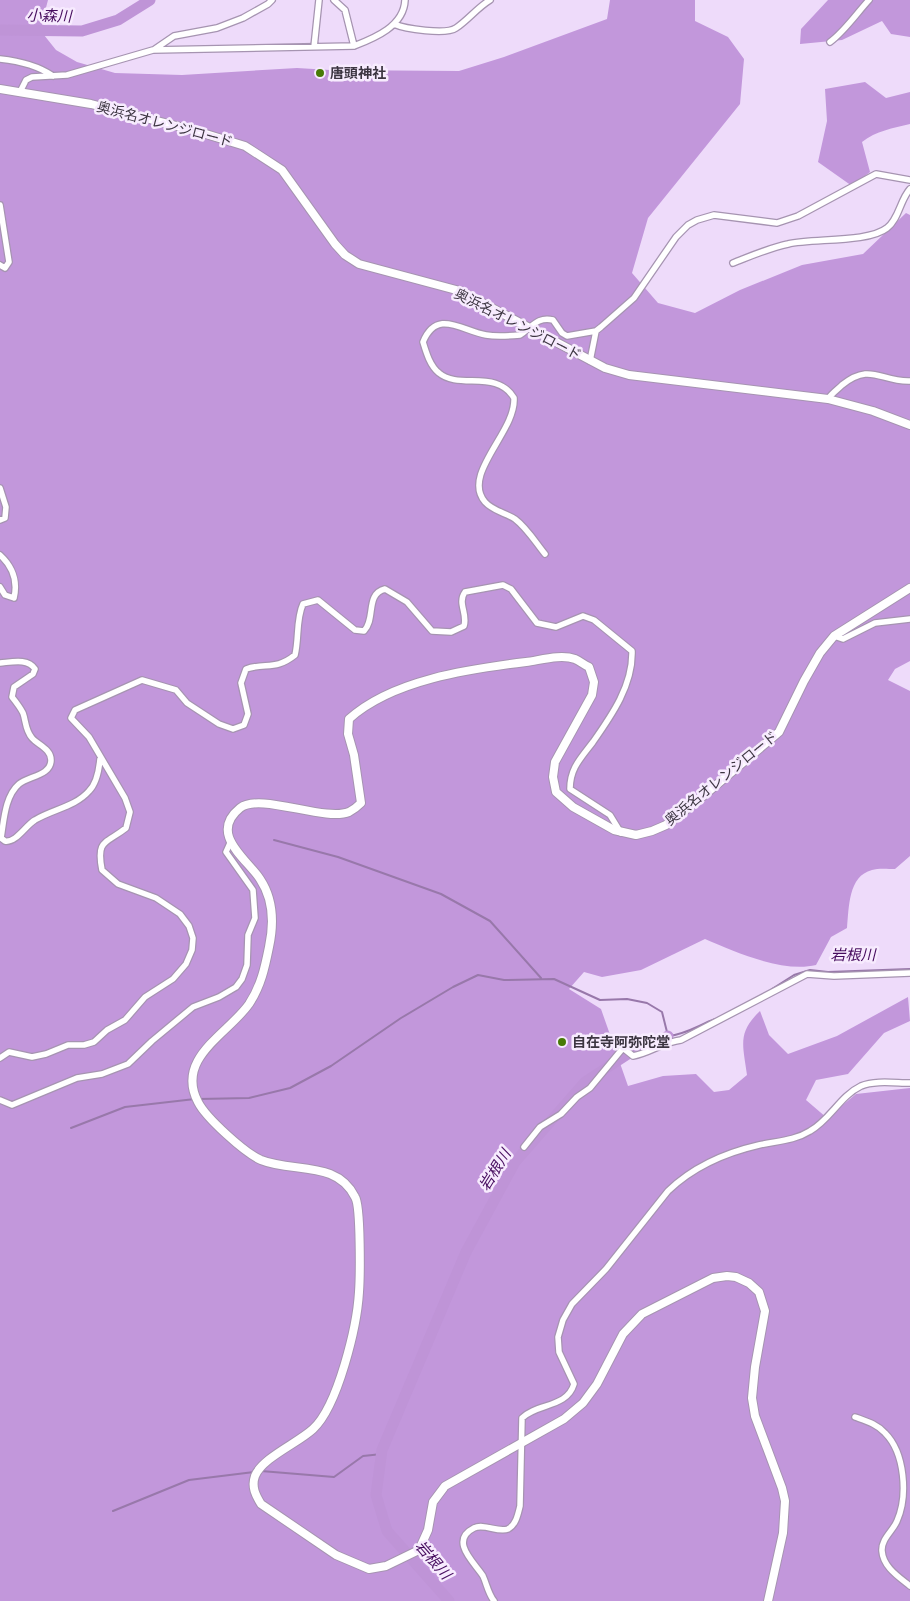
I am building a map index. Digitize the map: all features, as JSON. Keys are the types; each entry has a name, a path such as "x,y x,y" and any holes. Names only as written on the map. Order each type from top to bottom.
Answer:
{"street":[{"path":"153,50 174,36 217,28 243,18 272,0"},
{"path":"314,47 319,0"},
{"path":"334,0 345,10 354,46"},
{"path":"21,90 26,80 32,77 67,75 153,50 354,46 384,33 394,24 401,13 405,0"},
{"path":"394,24 403,28 454,30 490,0"},
{"path":"830,42 838,36 850,19 869,0"},
{"path":"0,59 19,61 53,76"},
{"name":"奥浜名オレンジロード","path":"0,88 21,90 148,118 245,146 282,170 345,255 360,264 378,270 460,291 590,361 629,375 828,399 872,411 910,425"},
{"path":"545,554 521,525 486,504 479,491 479,476 508,425 515,407 511,392 491,382 443,376 435,369 423,342 427,331 432,327 446,323 496,336 520,335 530,329 536,322 548,319 553,320 562,333 567,336 596,331 634,298 676,237 688,225 697,220 714,215 777,223 798,216 876,174 910,180"},
{"path":"733,263 787,244 815,240 843,240 877,233 892,222 910,189"},
{"path":"0,205 9,262 5,268 0,265"},
{"path":"590,361 596,331"},
{"path":"828,399 832,393 854,376 862,374 882,375 900,381 910,381"},
{"path":"0,488 6,514 0,520"},
{"path":"0,555 12,571 15,580 14,598 5,596 0,588"},
{"path":"0,1058 9,1052 32,1057 46,1054 68,1045 84,1045 94,1042 107,1030 125,1020 145,997 176,976 186,964 192,950 191,932 180,914 156,898 118,884 102,870 100,848 104,842 126,828 130,812 125,798 100,759 89,737 72,718 75,710 142,680 176,690 187,703 219,724 233,729 240,728 244,725 248,714 241,683 246,669 253,666 277,666 295,655 299,639 302,604 318,600 355,630 364,631 370,621 374,596 380,590 385,589 407,602 428,629 440,633 451,632 464,626 466,620 461,602 465,592 503,585 511,589 537,623 556,627 583,616 594,620 632,652 633,664 616,707 570,774 570,788 610,815 621,833"},
{"name":"奥浜名オレンジロード","path":"621,833 644,833 666,824 779,732 820,653 834,636 910,588"},
{"path":"834,636 844,639 875,623 910,619"},
{"path":"621,833 573,807 556,792 553,777 555,762 592,695 594,682 589,667 575,659 560,657 478,668 436,677 361,708 349,720 348,734 354,755 361,803 348,812 324,812 256,803 241,807 232,817 228,831 230,843 261,880 274,916 273,928 259,988 248,1006 204,1049 191,1076 198,1102 241,1148 261,1160 322,1171 343,1180 357,1199 359,1292 350,1344 332,1400 315,1428 262,1466 255,1476 253,1484 255,1495 266,1508 336,1555 369,1569 386,1566 419,1550 428,1530 433,1502 445,1486 564,1419 583,1403 597,1384 623,1334 642,1314 713,1278 727,1276 749,1283 759,1292 765,1311 755,1367 752,1398 755,1416 782,1488 786,1515 768,1601"},
{"path":"0,663 24,662 32,664 35,669 32,674 14,687 12,697 24,715 24,723 32,738 50,754 51,762 49,768 41,774 22,781 12,792 1,838 5,841 12,840 36,819 83,797 92,789 99,773 100,759"},
{"path":"0,1100 12,1105 70,1080 102,1074 128,1064 193,1007 219,997 236,987 242,979 247,965 248,935 255,918 253,890 236,863 226,852 230,843"},
{"path":"524,1147 540,1128 561,1114 577,1097 590,1088 623,1048 633,1056 644,1054 668,1042 681,1040 806,974 834,976 910,973"},
{"path":"494,1601 488,1593 484,1578 464,1552 464,1544 467,1535 473,1528 506,1530 512,1527 517,1518 520,1506 522,1418 534,1409 560,1402 572,1390 573,1378 565,1368 559,1352 558,1336 563,1320 572,1304 606,1269 656,1205 680,1179 712,1160 758,1145 795,1138 810,1132 823,1122 848,1095 860,1086 874,1083 910,1083"},
{"path":"855,1417 872,1422 885,1432 896,1450 902,1471 901,1508 897,1522 885,1539 882,1553 887,1565 910,1586"}],"shaded area":[{"path":"0,0 48,0 42,23 44,35 56,50 77,62 115,73 182,75 297,68 459,71 504,57 607,19 610,0 695,0 695,21 728,37 744,59 740,104 648,218 632,273 658,303 695,313 740,290 802,265 863,254 906,213 910,215 910,661 895,669 888,680 910,691 910,856 895,869 872,870 864,873 858,879 849,902 847,928 831,937 816,965 803,967 774,964 705,939 641,970 602,977 584,972 569,989 601,1009 628,1086 663,1076 696,1074 714,1092 729,1090 747,1075 743,1040 748,1026 760,1011 769,1035 788,1054 837,1036 908,997 910,1021 884,1033 848,1074 816,1080 806,1100 827,1118 856,1094 910,1088 910,1601 0,1601"},
{"path":"828,0 910,0 910,37 891,34 882,21 842,40 800,44 801,29"},
{"path":"865,82 886,98 910,92 910,124 879,133 862,142 870,172 852,186 818,162 827,121 825,89"}],"waterway":[{"name":"小森川","path":"0,30 82,31 118,20 150,0"},
{"path":"274,840 338,857 441,894 490,921 541,978"},
{"name":"岩根川","path":"772,989 794,975 810,970 828,972 910,969"},
{"path":"199,1099 249,1098 290,1088 331,1066 401,1018 453,987 478,975 504,980 554,979 600,1000 627,999 647,1003 662,1012 668,1036 686,1032 715,1019"},
{"name":"岩根川","path":"449,1601 387,1531 376,1495 382,1450 466,1252 515,1162 585,1082 631,1052 646,1049 668,1036"},
{"path":"71,1128 125,1107 195,1099"},
{"path":"261,1471 334,1477 363,1456 382,1454"},
{"path":"113,1511 189,1480 254,1472"}],"place":[{"name":"唐頭神社","path":"320,73"},
{"name":"自在寺阿弥陀堂","path":"562,1042"}]}
